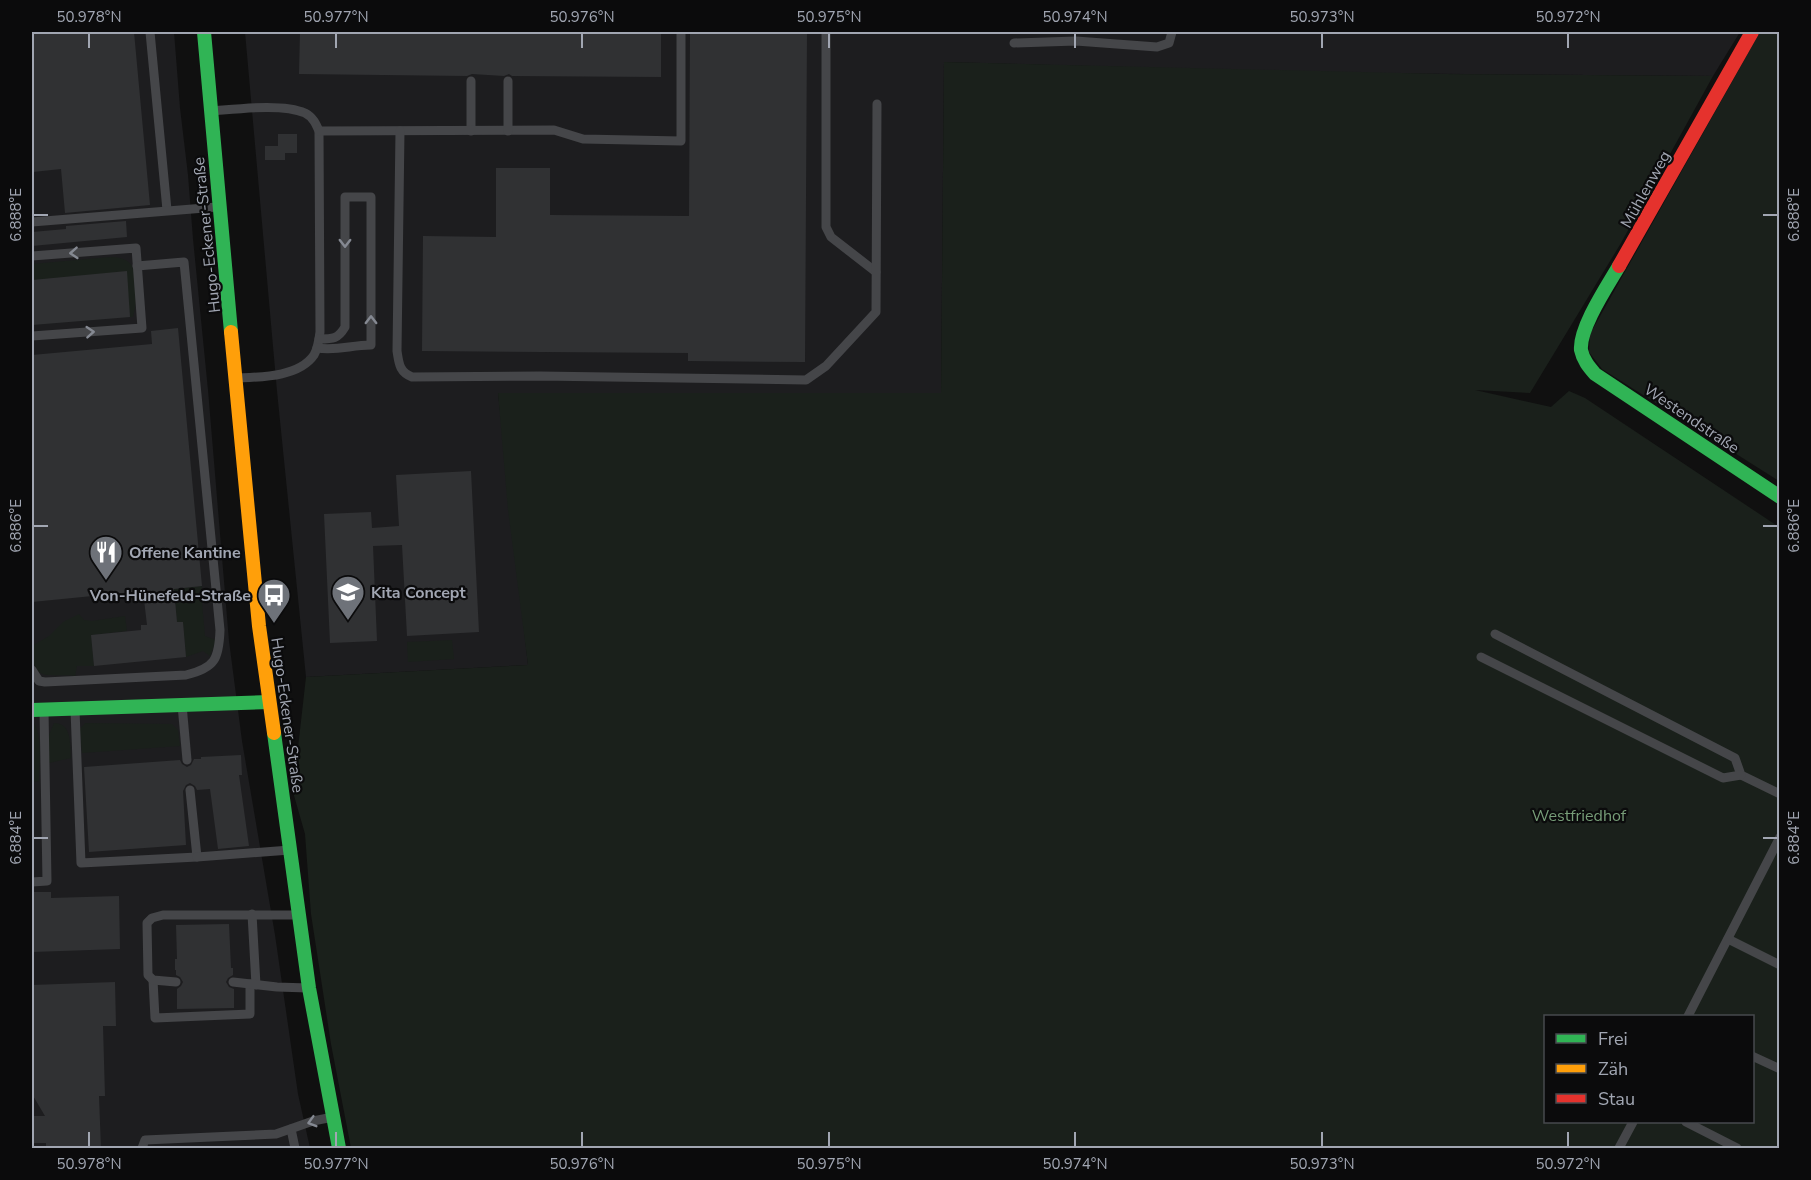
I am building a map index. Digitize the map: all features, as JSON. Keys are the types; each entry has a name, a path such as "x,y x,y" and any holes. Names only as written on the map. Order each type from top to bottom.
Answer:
{"main road":[{"name":"Hugo-Eckener-Straße","path":"204,32 251,550 269,702 309,988 339,1149"},
{"name":"Mühlenweg","path":"1587,366 1581,353 1582,337 1592,314 1752,32"},
{"name":"Westendstraße","path":"1587,366 1595,374 1779,496"},
{"path":"38,710 269,702"}],"lane":[{"path":"150,32 167,210"},
{"path":"319,131 554,130 583,139 681,141 681,32"},
{"path":"826,32 826,227 831,237 876,272"},
{"path":"1014,43 1076,41 1157,47 1169,43 1172,32"},
{"path":"471,81 471,131"},
{"path":"508,81 508,131"},
{"path":"400,131 398,351 399,365 404,374 412,377 540,376 806,380 826,366 876,312 877,104"},
{"path":"210,111 288,109 306,113 315,122 319,131 318,344 308,362 289,371 236,378"},
{"path":"345,197 371,197 371,345 353,345 342,349 318,344 340,335 345,327 345,197"},
{"path":"32,222 219,206"},
{"path":"32,256 136,248 142,328 32,336"},
{"path":"32,670 39,681 45,682 186,675 200,672 212,664 219,649 220,630 184,261 137,266"},
{"path":"1495,633 1735,758 1741,775"},
{"path":"1480,657 1723,778 1741,775 1779,794"},
{"path":"182,705 188,760"},
{"path":"75,707 81,863 197,858 290,850"},
{"path":"32,882 47,881 38,710"},
{"path":"190,790 197,858"},
{"path":"1689,1015 1779,837"},
{"path":"153,980 155,1017 250,1014 253,984 252,914"},
{"path":"176,982 153,980 148,975 147,924 152,918 163,915 299,915"},
{"path":"1728,939 1779,965"},
{"path":"233,982 309,988"},
{"path":"1754,1057 1779,1069"},
{"path":"142,1149 145,1140 276,1134 313,1121 333,1117"},
{"path":"1619,1149 1632,1123"},
{"path":"1688,1123 1737,1149"},
{"path":"291,1129 295,1149"}],"shaded area":[{"path":"32,32 174,32 229,641 242,741 275,935 298,1094 310,1148 32,1148"},
{"path":"245,32 1740,32 1713,76 1342,73 944,62 941,394 498,393 528,665 306,677 277,391"}],"green space":[{"path":"1760,32 1779,32 1779,481 1602,369 1589,352 1590,334"},
{"name":"Westfriedhof","path":"944,62 1442,74 1713,76 1621,243 1530,393 1475,390 1551,407 1569,391 1585,398 1779,527 1779,1148 351,1148 331,1044 311,914 305,834 293,792 306,677 528,665 508,510 498,393 941,393"},
{"path":"110,257 124,259 134,270 136,296 133,317 130,317 126,272 32,280 32,264"},
{"path":"202,586 205,636 216,640 210,656 203,651 186,657 183,622 177,622 174,589"},
{"path":"79,614 84,620 92,621 125,616 127,631 91,635 94,666 77,666 75,676 50,675 38,671 33,658 32,646 49,636 63,622"},
{"path":"452,640 454,659 408,662 407,642"},
{"path":"32,723 39,736 40,751 39,781 32,782"},
{"path":"54,723 64,726 67,730 71,758 49,763 48,737"},
{"path":"85,723 172,724 178,730 180,746 82,753 80,729"}],"building":[{"path":"32,32 134,32 150,205 65,213 61,169 33,172"},
{"path":"300,32 661,32 661,77 299,74"},
{"path":"690,32 807,32 805,362 688,361 688,353 422,351 423,236 496,237 496,168 550,168 550,215 689,216"},
{"path":"278,134 297,134 297,153 285,153 285,160 265,160 265,146 278,146"},
{"path":"126,221 127,237 32,246 32,232 66,229 66,226"},
{"path":"127,271 130,317 32,325 32,280"},
{"path":"178,328 202,586 174,589 177,622 183,622 186,657 94,666 91,635 141,630 141,625 147,625 143,591 32,602 32,355 152,344 151,331"},
{"path":"471,471 479,632 407,636 402,545 373,546 377,641 330,643 324,514 371,512 372,528 399,526 396,475"},
{"path":"241,755 242,775 239,775 249,846 218,849 210,789 197,790 190,783 183,791 186,845 89,852 84,767 180,760 187,767 194,759 201,759 201,757"},
{"path":"32,892 51,892 51,898 119,896 120,949 32,952"},
{"path":"229,924 233,975 226,982 234,989 234,1008 177,1009 177,989 183,982 176,975 175,970 176,925"},
{"path":"115,982 116,1026 103,1026 105,1096 99,1096 101,1149 46,1149 46,1143 32,1143 32,1116 45,1116 32,1094 32,985"}],"traffic: fast":[{"path":"204,32 231,332"},
{"path":"1619,266 1595,307 1585,330 1581,350 1588,366 1595,374 1780,497"},
{"path":"32,710 269,702"},
{"path":"274,733 309,988 339,1148"}],"traffic: slow":[{"path":"231,332 259,626 274,733"}],"traffic: jam":[{"path":"1619,266 1752,32"}],"place":[{"name":"Offene Kantine","path":"106,581"},
{"name":"Kita Concept","path":"348,621"},
{"name":"Von-Hünefeld-Straße","path":"274,624"}]}
